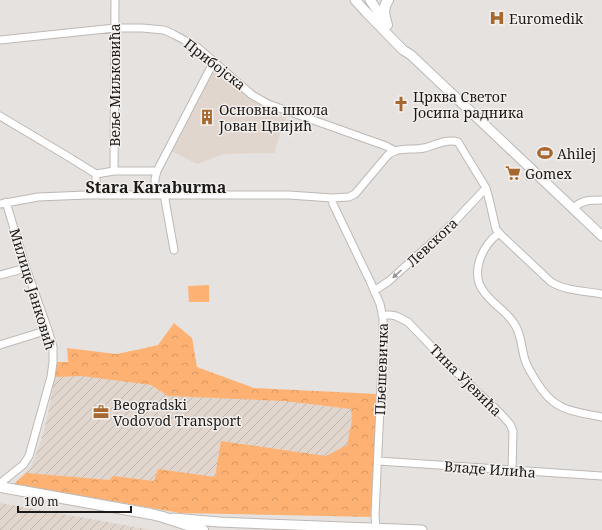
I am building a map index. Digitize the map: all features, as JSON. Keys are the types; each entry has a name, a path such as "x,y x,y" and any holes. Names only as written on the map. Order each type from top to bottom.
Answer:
{"main road":[{"path":"387,25 384,6 388,0"},
{"path":"1,483 144,512 203,530"}],"street":[{"name":"Веље Миљковића","path":"114,171 115,0"},
{"path":"355,0 403,50 411,55 602,236"},
{"path":"370,0 387,25 407,48 411,55"},
{"name":"Прибојска","path":"0,40 114,28 164,30 197,47 252,95 268,104 386,146 395,151"},
{"path":"155,194 155,179 157,171 214,61"},
{"path":"0,116 96,174 114,171 157,171"},
{"path":"3,203 38,197 96,195 164,194 289,195 332,198 349,197 353,196 389,154 395,151 415,150 449,141 455,141 458,142 486,188 496,229 499,233 551,282 563,287 602,294"},
{"path":"96,174 96,195"},
{"name":"Левскога","path":"374,291 389,281 454,222 486,188"},
{"path":"164,194 174,250"},
{"name":"Пљешевичка","path":"332,198 333,204 374,291 382,315 383,342 376,529"},
{"path":"573,208 588,200 602,200"},
{"name":"Милице Јанковић","path":"1,483 23,465 29,456 52,377 53,362 53,347 48,330 3,203"},
{"path":"499,233 488,244 480,262 478,276 482,289 515,323 520,337 525,362 546,395 565,409 602,417"},
{"path":"0,275 26,268"},
{"name":"Тина Ујевића","path":"382,315 396,316 408,322 452,368 489,402 508,422 513,431 512,470"},
{"path":"0,345 48,330"},
{"name":"Владе Илића","path":"378,462 602,476"},
{"path":"163,517 219,522 422,530"}],"shaded area":[{"path":"215,66 240,87 287,114 274,153 224,154 197,164 171,151"},
{"path":"57,365 169,388 358,402 343,512 16,481 31,467 41,441 47,419"},
{"path":"0,503 75,516 151,530 0,530"}],"green space":[{"path":"209,285 209,302 189,302 188,286"},
{"path":"174,323 192,338 197,367 254,388 378,394 373,517 180,513 15,484 26,473 109,480 113,476 154,481 158,469 215,477 221,441 326,456 347,445 352,420 351,409 284,401 168,396 151,385 82,376 51,377 53,362 68,362 67,348 116,354 141,349 158,345"}],"place":[{"name":"Euromedik","path":"497,18"},
{"name":"Црква Светог Јосипа радника","path":"401,104"},
{"name":"Основна школа Јован Цвијић","path":"207,117"},
{"name":"Ahilej","path":"545,153"},
{"name":"Gomex","path":"513,173"},
{"name":"Beogradski Vodovod Transport","path":"101,412"}],"district":[{"name":"Stara Karaburma","path":"156,187"}]}
